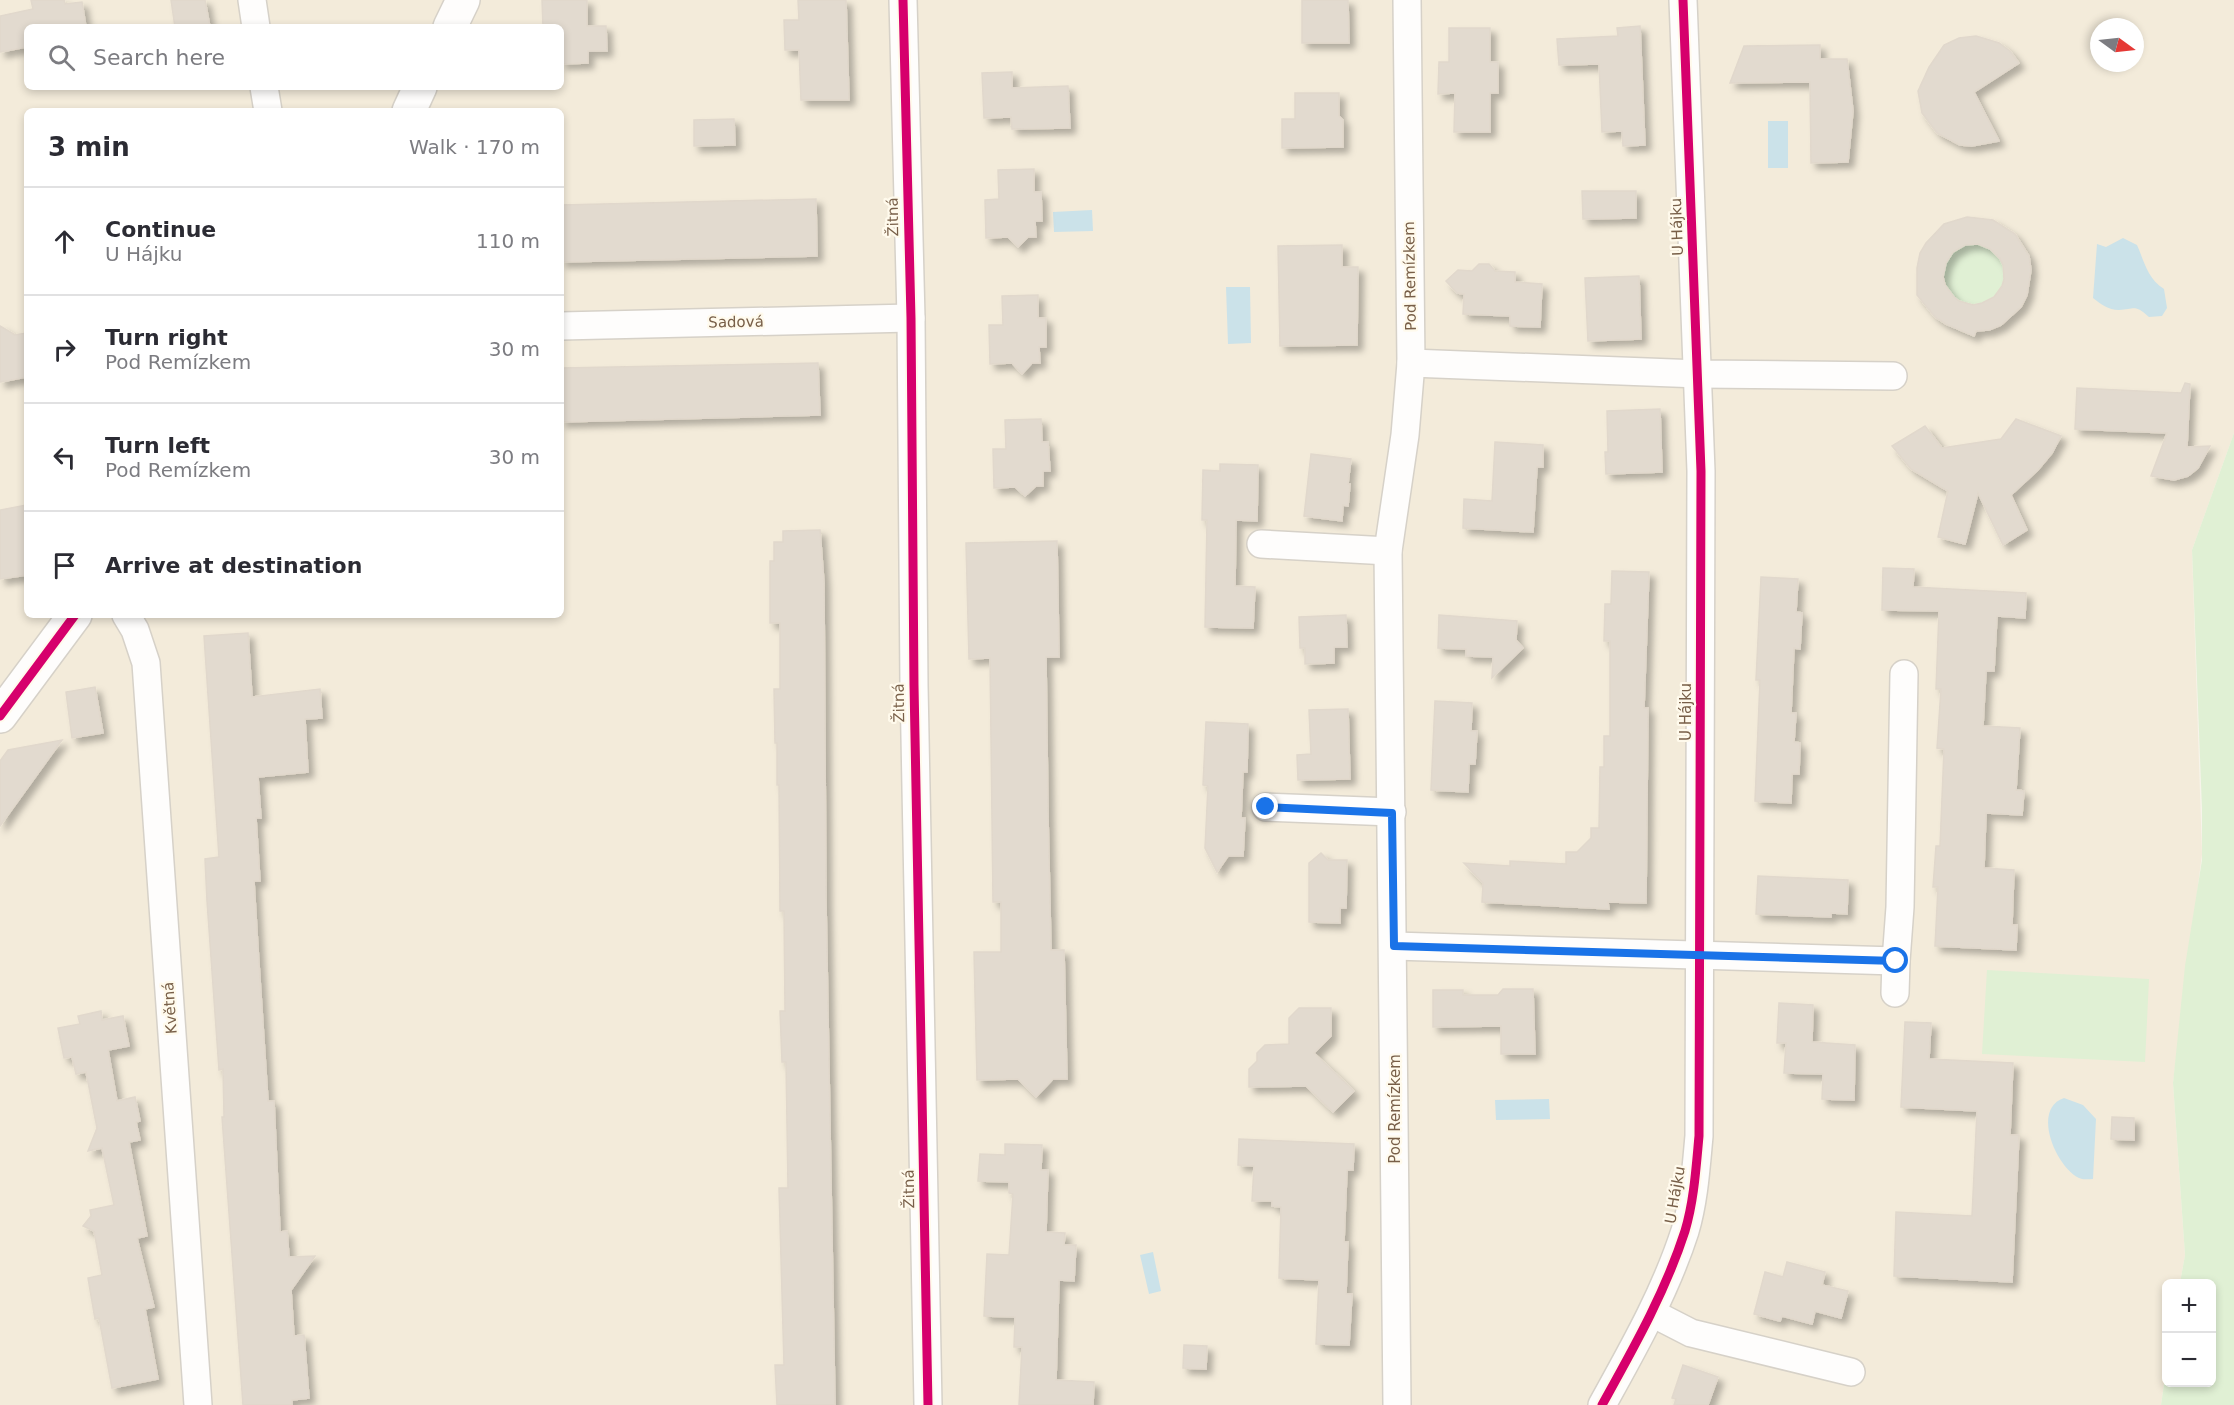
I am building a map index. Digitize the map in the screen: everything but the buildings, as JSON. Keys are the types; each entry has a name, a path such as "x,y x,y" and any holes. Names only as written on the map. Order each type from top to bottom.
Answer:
{"street":[{"path":"252,0 256,24"},
{"path":"451,24 463,0"},
{"name":"Žitná","path":"903,0 911,318 914,697 928,1405"},
{"name":"Pod Remízkem","path":"1397,1405 1394,946 1388,551 1405,435 1411,363 1407,0"},
{"name":"U Hájku","path":"1602,1405 1652,1314 1685,1230 1695,1183 1699,1136 1701,471 1683,0"},
{"path":"264,90 268,108"},
{"path":"410,108 419,90"},
{"name":"Sadová","path":"564,326 911,318"},
{"path":"1411,363 1699,374 1893,376"},
{"path":"1261,544 1388,551"},
{"path":"0,716 73,618"},
{"name":"Květná","path":"128,618 135,630 146,663 198,1405"},
{"path":"1894,993 1900,907 1904,674"},
{"path":"1266,807 1392,813"},
{"path":"1394,946 1896,961"},
{"path":"1652,1314 1691,1333 1851,1372"}],"shaded area":[{"path":"0,0 2234,0 2234,433 2192,550 2202,854 2173,1083 2185,1255 2181,1279 2162,1279 2164,1387 2161,1405 0,1405"}],"green space":[{"path":"1968,244 1980,244 1991,249 1999,257 2004,274 2002,286 1991,299 1980,304 1968,304 1957,299 1949,291 1944,280 1944,268 1949,257 1957,249"},
{"path":"2234,433 2234,1405 2161,1405 2164,1387 2216,1387 2216,1279 2181,1279 2185,1255 2173,1083 2185,966 2202,860 2192,550"},
{"path":"1987,970 2149,979 2145,1062 1982,1054"}],"water":[{"path":"1768,121 1788,121 1788,168 1768,168"},
{"path":"1092,210 1093,231 1054,232 1053,212"},
{"path":"2123,238 2137,245 2150,275 2164,289 2167,308 2162,316 2149,317 2135,308 2111,309 2093,298 2097,244 2106,247"},
{"path":"1226,287 1250,287 1251,343 1228,344"},
{"path":"2064,1098 2083,1105 2096,1119 2093,1179 2081,1179 2070,1172 2055,1151 2050,1138 2049,1114 2054,1104"},
{"path":"1549,1099 1550,1119 1496,1120 1495,1100"},
{"path":"1153,1252 1161,1291 1149,1294 1140,1255"}],"cycle path":[{"path":"903,0 911,318 914,685 928,1405"},
{"path":"1602,1405 1648,1320 1677,1254 1691,1208 1699,1136 1701,471 1683,0"},
{"path":"0,716 73,618"}],"route":[{"path":"1266,807 1392,813 1394,946 1896,961"}]}
